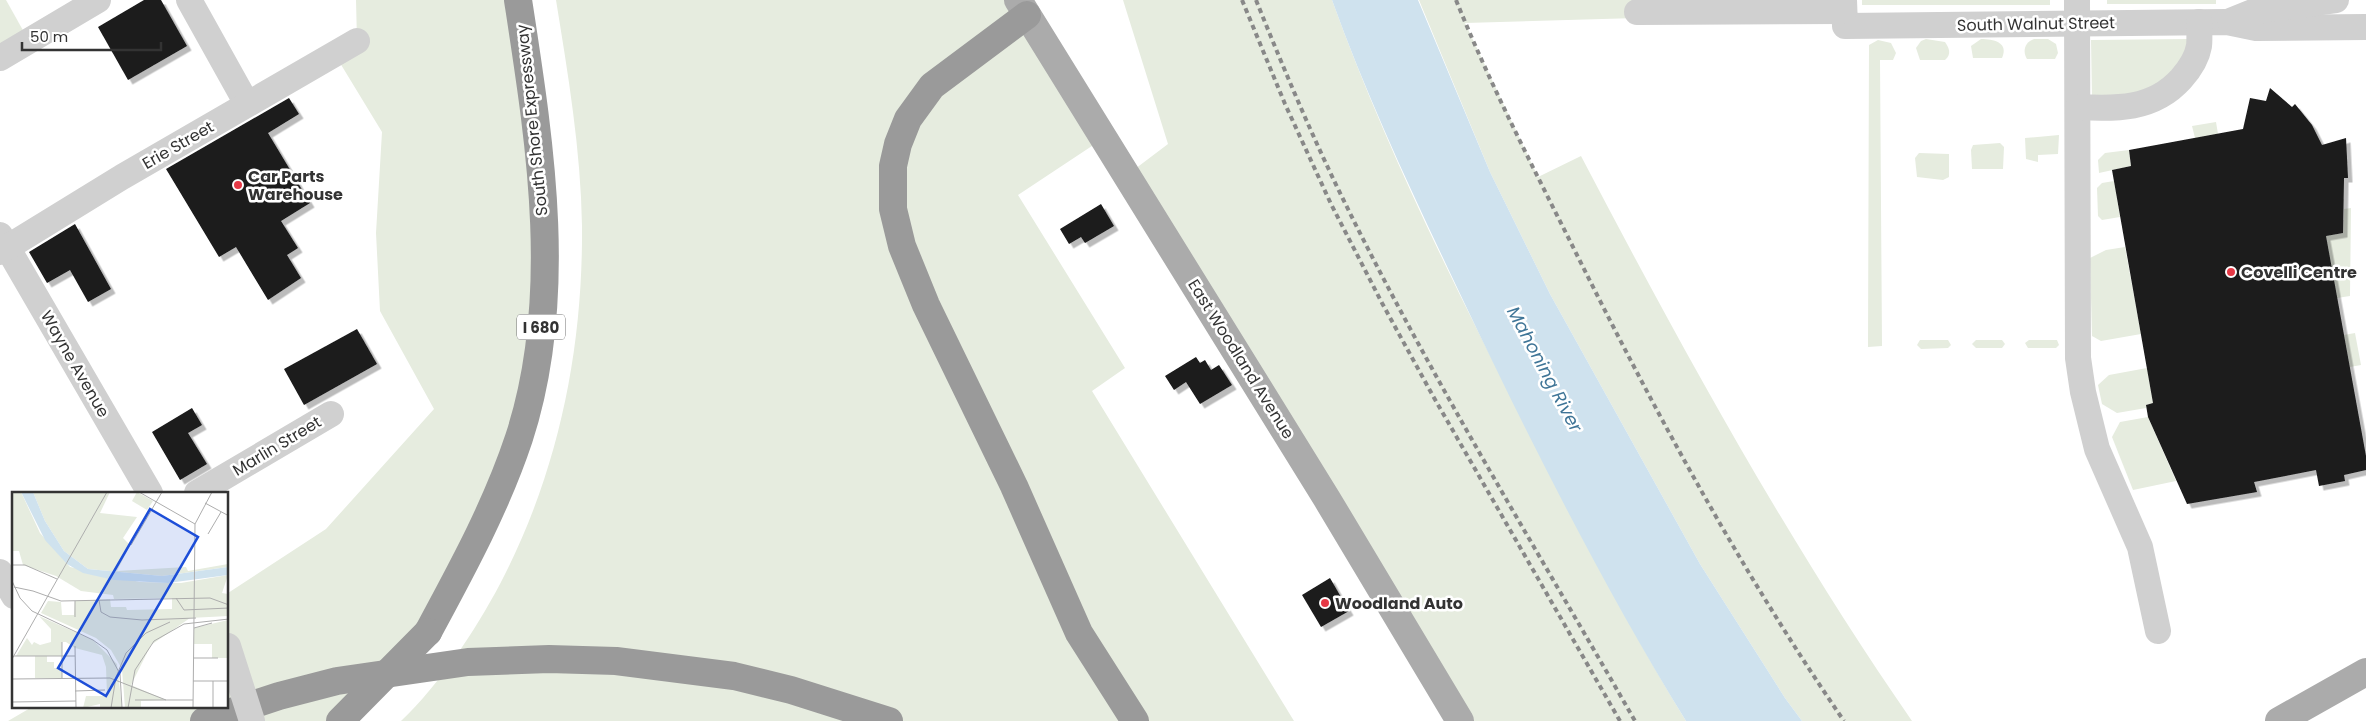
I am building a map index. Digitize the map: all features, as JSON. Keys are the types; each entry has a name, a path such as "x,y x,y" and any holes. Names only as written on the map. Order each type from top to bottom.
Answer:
{"highway":[{"name":"South Shore Expressway","path":"340,721 428,632 493,507 519,436 535,369 539,339 544,265 544,213 538,147 518,0"},
{"path":"1023,7 932,86 908,118 898,144 893,166 893,209 902,246 926,304 1014,486 1079,633 1135,721"},
{"path":"204,721 279,696 338,681 468,662 549,659 616,661 734,676 790,690 889,721"}],"main road":[{"name":"East Woodland Avenue","path":"1023,7 1322,491 1460,721"},
{"path":"2279,721 2366,672"}],"street":[{"path":"0,58 98,0"},
{"path":"189,0 247,104"},
{"name":"South Walnut Street","path":"2227,22 2255,11 2336,0"},
{"name":"South Walnut Street","path":"1637,12 2077,12 2199,22 2227,22 2256,28 2366,27"},
{"path":"2077,12 2078,358 2083,392 2097,449 2140,547 2158,632"},
{"path":"2078,107 2125,108 2144,104 2163,95 2188,71 2197,54 2199,22"},
{"name":"Erie Street","path":"2,245 357,41"},
{"name":"Wayne Avenue","path":"2,245 149,492"},
{"name":"Marlin Street","path":"200,492 331,414"},
{"path":"0,572 12,593"},
{"path":"229,649 252,721"}],"shaded area":[{"path":"0,0 6,0 29,41 0,58"},
{"path":"356,0 518,0 528,68 535,369 428,632 340,721 8,721 30,708 229,708 229,592 326,529 434,409 380,311 376,233 382,132 340,63 357,41"},
{"path":"556,0 1018,0 1104,138 1018,195 1125,368 1092,391 1294,721 401,721 443,674 479,620 500,584 520,542 537,499 552,455 563,410 572,365 578,319 582,226 576,141"},
{"path":"1123,0 1332,0 1395,157 1468,311 1600,568 1686,721 1460,721 1127,175 1168,144"},
{"path":"1419,0 1844,0 1637,18 1465,23 1538,177 1581,156 1697,372 1779,514 1866,653 1912,721 1802,721 1785,698 1700,564 1550,294 1490,172"},
{"path":"1862,0 2050,0 2050,5 1862,5"},
{"path":"2107,0 2216,0 2216,4 2107,4"},
{"path":"1926,39 1945,42 1949,53 1945,60 1920,60 1916,48 1921,41"},
{"path":"1981,39 1999,42 2004,53 2002,58 1973,58 1971,46"},
{"path":"2034,39 2048,39 2056,44 2058,53 2055,59 2027,59 2025,47 2028,42"},
{"path":"2188,39 2180,62 2168,78 2154,89 2134,95 2092,98 2091,40"},
{"path":"1878,40 1891,43 1896,53 1893,60 1880,60 1882,346 1868,347 1869,45"},
{"path":"2216,122 2218,134 2195,138 2192,126"},
{"path":"2059,135 2058,154 2038,155 2038,162 2026,159 2025,138"},
{"path":"2000,143 2004,147 2003,169 1972,169 1971,150 1973,145"},
{"path":"2129,150 2131,166 2099,173 2098,160 2105,153"},
{"path":"1919,153 1949,154 1949,177 1943,180 1917,177 1915,158"},
{"path":"2114,181 2120,217 2102,220 2098,216 2097,188 2102,183"},
{"path":"2351,208 2350,296 2337,298 2326,236 2343,233 2344,209"},
{"path":"2125,247 2141,334 2101,341 2092,336 2090,258 2106,250"},
{"path":"2355,333 2361,365 2350,367 2344,335"},
{"path":"1920,340 1948,340 1951,345 1948,348 1921,349 1917,345"},
{"path":"1976,340 2002,340 2005,344 2002,348 1976,348 1972,344"},
{"path":"2029,340 2057,340 2059,345 2056,348 2028,348 2025,343"},
{"path":"2147,368 2153,403 2146,405 2146,408 2117,413 2102,404 2098,385 2109,375"},
{"path":"2148,417 2176,481 2133,490 2112,437 2120,422"}],"water":[{"name":"Mahoning River","path":"1332,0 1418,0 1490,172 1550,294 1700,564 1785,698 1802,721 1686,721 1597,566 1515,407 1445,263 1394,152 1361,76"}],"building":[{"path":"144,0 161,0 187,46 128,80 98,27"},
{"name":"Covelli Centre","path":"2270,88 2292,107 2295,104 2312,125 2322,145 2346,138 2348,178 2344,178 2343,233 2326,236 2366,456 2366,470 2344,475 2345,481 2319,486 2316,470 2254,482 2257,492 2187,504 2148,417 2146,405 2153,403 2112,170 2131,166 2129,150 2243,129 2250,98 2266,101"},
{"name":"Car Parts Warehouse","path":"289,98 299,114 268,133 310,203 281,221 298,248 287,255 301,278 268,300 236,247 219,257 166,169"},
{"path":"1101,204 1114,226 1085,243 1081,237 1069,244 1060,229"},
{"path":"75,224 111,289 88,302 70,270 47,283 29,252"},
{"path":"357,329 377,364 304,405 284,369"},
{"path":"1196,357 1200,363 1205,360 1211,370 1219,365 1232,385 1200,404 1186,382 1174,390 1165,376"},
{"path":"192,408 202,425 188,433 207,464 180,480 152,432"},
{"name":"Woodland Auto","path":"1330,578 1349,611 1321,627 1302,595"}],"railway":[{"path":"1242,0 1285,104 1331,204 1382,303 1433,396 1620,721"},
{"path":"1256,0 1320,150 1377,266 1448,397 1635,721"},
{"path":"1456,0 1531,164 1640,379 1737,553 1807,666 1844,721"}],"place":[{"name":"Car Parts Warehouse","path":"238,185"},
{"name":"Covelli Centre","path":"2231,272"},
{"name":"Woodland Auto","path":"1325,603"}]}
